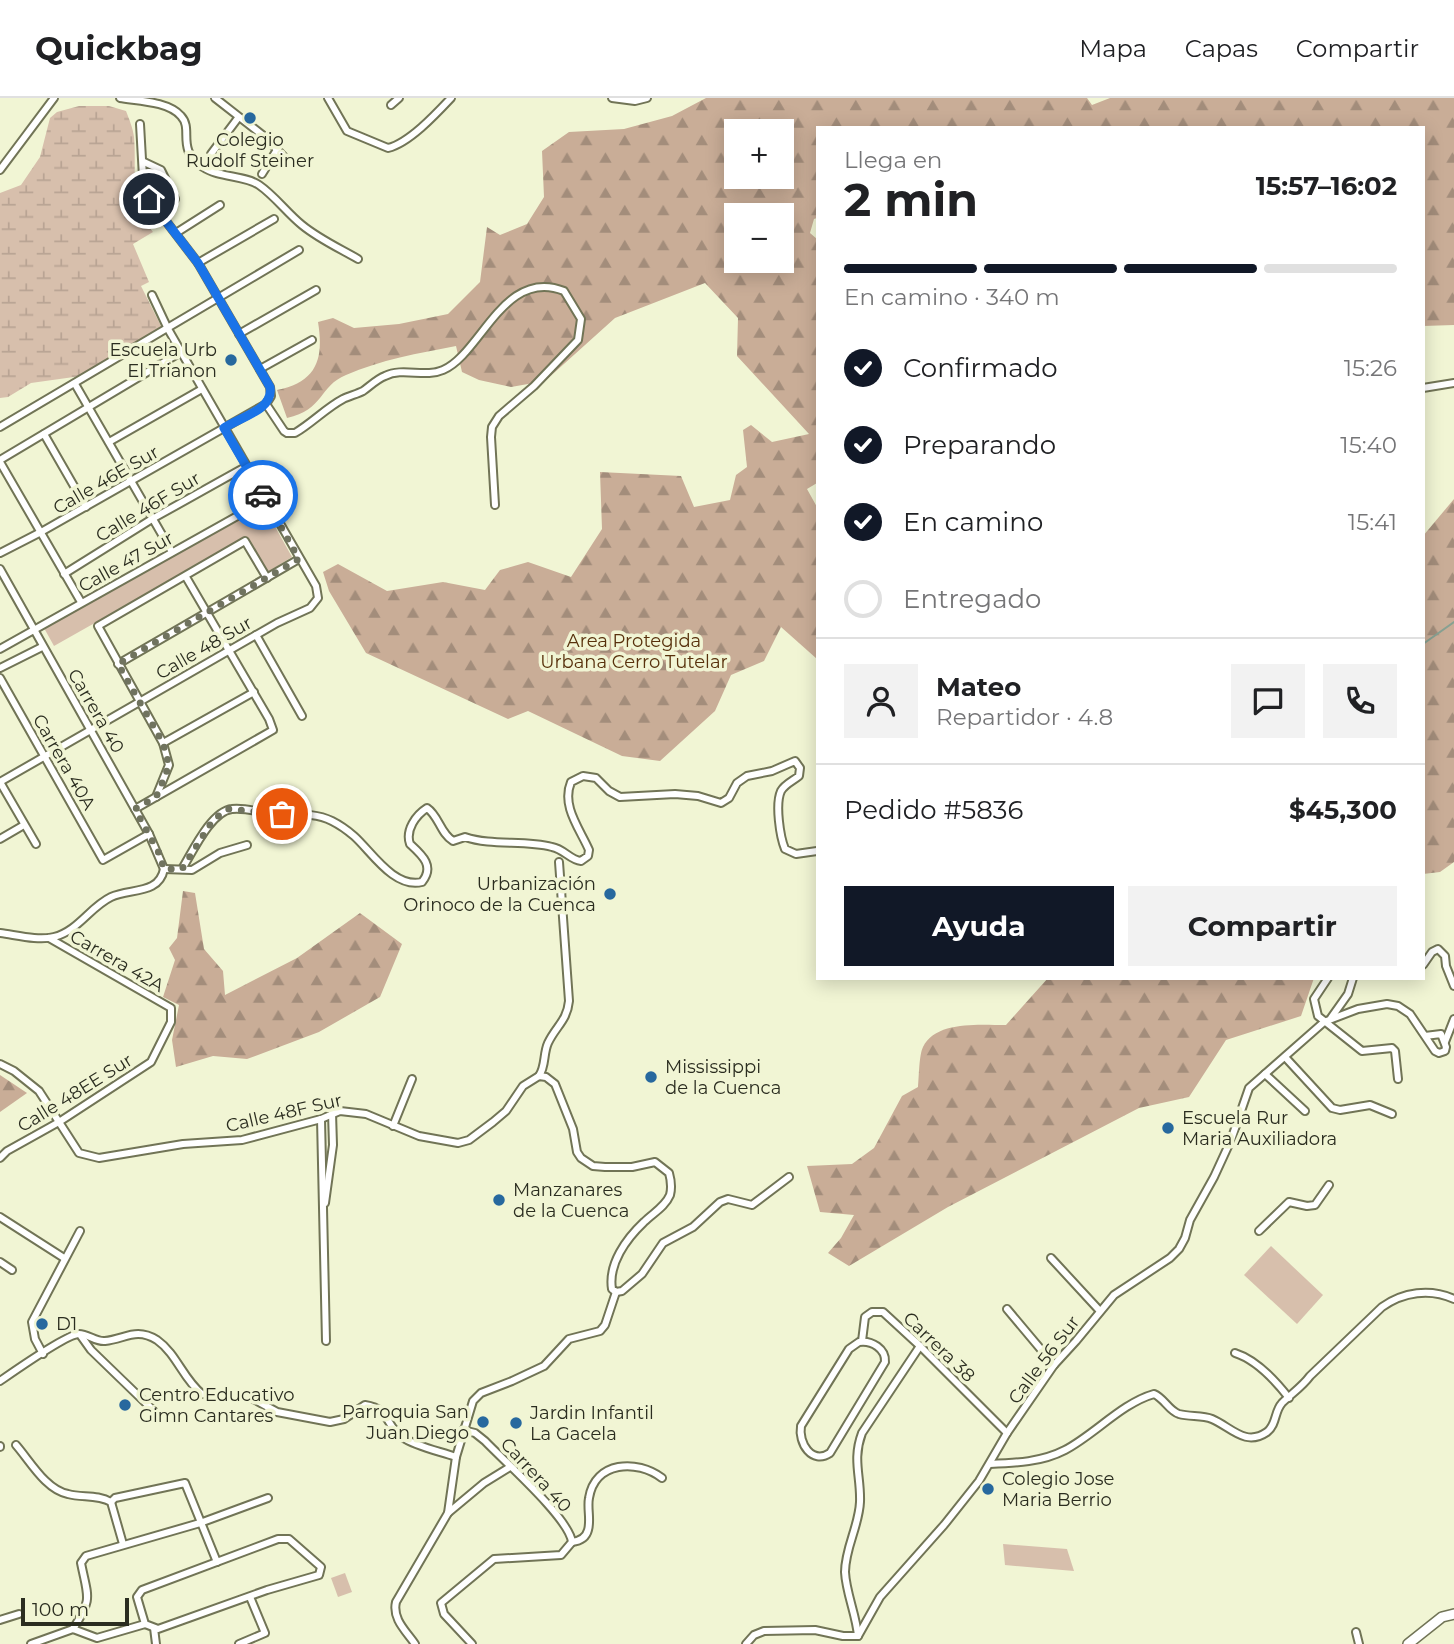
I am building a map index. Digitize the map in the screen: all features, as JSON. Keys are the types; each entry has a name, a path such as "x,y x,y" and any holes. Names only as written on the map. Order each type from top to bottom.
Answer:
{"street":[{"path":"0,170 54,98"},
{"path":"120,98 160,105 176,111 185,121 185,144 188,152 201,166 211,172 257,183 304,227 358,258"},
{"path":"215,98 278,148 284,157"},
{"path":"328,98 347,131 388,148 400,144 451,98"},
{"path":"391,105 399,98"},
{"path":"612,98 629,101 647,98"},
{"path":"211,154 238,118"},
{"path":"140,124 143,177 149,199 198,263 271,391 267,404 224,428"},
{"path":"262,174 278,148"},
{"path":"144,162 161,170 175,200"},
{"path":"176,233 220,205"},
{"path":"198,263 274,219"},
{"path":"0,427 299,250"},
{"path":"267,404 289,434 298,432 332,406 387,375 441,371 464,352 499,310 510,301 537,288 564,291 580,319 578,340 534,386 499,416 492,427 495,505"},
{"path":"239,334 316,290"},
{"path":"118,664 299,559 167,329 152,295"},
{"path":"260,369 312,340"},
{"path":"81,602 0,461 181,352"},
{"path":"1425,388 1454,383"},
{"path":"75,384 172,552"},
{"path":"109,442 202,389"},
{"name":"Calle 46E Sur","path":"0,553 41,533 224,428"},
{"path":"44,433 86,507"},
{"name":"Calle 46F Sur","path":"64,573 152,519 247,466"},
{"name":"Calle 47 Sur","path":"0,649 266,500"},
{"path":"156,797 169,765 163,743 98,626 245,541 267,578"},
{"name":"Calle 48 Sur","path":"0,782 230,649 314,605 318,591 299,559"},
{"name":"Carrera 40","path":"0,569 149,834 164,869"},
{"path":"135,809 273,730 230,649 186,577"},
{"path":"256,635 302,716"},
{"path":"0,668 42,647"},
{"name":"Carrera 40A","path":"0,678 103,860 149,834"},
{"path":"163,743 254,692"},
{"path":"182,869 213,820 233,808 314,815 330,820 355,837 382,867 413,883 422,882 428,867 424,857 410,844 408,832 414,821 427,808 434,814 444,835 453,841 465,837 550,846 565,852 572,859 581,861 588,856 589,850 567,796 572,782 579,778 596,778 609,791 620,797 675,794 698,796 721,803 729,798 737,783 747,776 772,771 795,761 800,768 799,776 786,786 780,795 781,839 786,849 796,854 816,851"},
{"path":"0,782 36,844"},
{"path":"0,839 24,825"},
{"path":"0,933 49,938 71,929 113,896 152,887 160,880 164,869 192,870 220,853 247,845"},
{"path":"559,862 568,1013 548,1043 544,1069 539,1076 546,1077 555,1084 581,1158 593,1166 605,1167 632,1167 655,1162 669,1173 671,1185 669,1196 662,1207 626,1241 618,1255 611,1281 612,1289 622,1291 642,1274 663,1243 693,1227 720,1202 729,1199 752,1205 789,1177"},
{"name":"Carrera 42A","path":"49,938 171,1008"},
{"path":"1425,962 1432,952 1438,949 1445,956 1454,986"},
{"path":"1327,980 1314,999 1318,1016 1362,1051 1392,1048 1395,1051 1398,1079"},
{"path":"1331,1018 1348,994 1352,980"},
{"path":"1331,1018 1358,1009 1387,1004 1398,1006 1410,1014 1435,1052 1440,1053 1445,1051 1445,1042 1454,1019"},
{"name":"Calle 48EE Sur","path":"0,1158 6,1151 57,1123 152,1062 172,1022 171,1008"},
{"name":"Calle 56 Sur","path":"858,1636 880,1597 979,1481 1007,1433 1054,1365 1099,1310 1114,1295 1170,1258 1182,1244 1190,1220 1231,1140 1249,1088 1331,1018"},
{"path":"1424,1036 1441,1034 1445,1042"},
{"path":"1284,1057 1332,1108 1340,1110 1370,1105 1392,1114"},
{"path":"0,1064 14,1071 39,1091 57,1123"},
{"path":"1265,1074 1305,1111"},
{"name":"Calle 48F Sur","path":"57,1123 79,1153 99,1158 183,1144 242,1140 321,1119 340,1111 366,1114 419,1136 448,1142 469,1140 506,1111 523,1086 539,1076"},
{"path":"393,1126 412,1079"},
{"path":"323,1218 333,1145 332,1113"},
{"path":"321,1119 326,1341"},
{"path":"1259,1231 1289,1202 1315,1205 1329,1185"},
{"path":"0,1217 64,1258"},
{"path":"43,1354 35,1339 32,1322 80,1231"},
{"path":"1051,1258 1099,1310"},
{"path":"0,1262 12,1270"},
{"path":"448,1513 456,1457 473,1401 481,1393 544,1366 569,1339 600,1331 605,1325 617,1292"},
{"path":"990,1464 1044,1458 1067,1449 1097,1427 1154,1394 1180,1414 1210,1419 1230,1431 1250,1438 1267,1432 1275,1423 1277,1411 1289,1398 1394,1298 1421,1293 1454,1299"},
{"path":"1007,1308 1054,1365"},
{"name":"Carrera 38","path":"862,1341 863,1320 869,1313 883,1312 1007,1433"},
{"path":"0,1381 65,1338 80,1334 103,1342 141,1333 157,1341 174,1355 192,1384 202,1394 248,1396 277,1412 330,1422 344,1419 365,1405 375,1406 384,1412 403,1438 456,1457"},
{"path":"80,1334 92,1350 153,1410"},
{"path":"862,1341 879,1348 884,1354 885,1362 830,1453 817,1457 803,1444 800,1436 802,1426 849,1349 862,1341"},
{"path":"747,1644 754,1635 764,1631 815,1630 858,1636 845,1570 860,1501 855,1461 857,1446 862,1433 920,1346"},
{"path":"1234,1353 1245,1356 1258,1365 1289,1398"},
{"name":"Carrera 40","path":"463,1430 475,1433 551,1509 571,1534 572,1542"},
{"path":"16,1445 56,1490 65,1494 104,1498 111,1502 123,1544"},
{"path":"472,1644 441,1608 441,1603 494,1559 554,1556 567,1550 572,1542 587,1535 589,1496 593,1484 603,1474 629,1464 653,1471 662,1478"},
{"path":"415,1644 397,1619 394,1611 396,1602 448,1513 471,1493 510,1467"},
{"path":"111,1502 115,1498 185,1483 217,1562"},
{"path":"31,1644 73,1629 87,1607 88,1596 80,1563 82,1559 123,1544 200,1523 268,1498"},
{"path":"73,1629 99,1641 145,1624 154,1628 319,1574 321,1567 289,1539 278,1539 138,1593 145,1624"},
{"path":"239,1644 265,1633 250,1597"},
{"path":"0,1620 19,1614"},
{"path":"1408,1644 1442,1617 1454,1614"},
{"path":"154,1628 156,1644"},
{"path":"1356,1632 1359,1644"}],"green space":[{"name":"Area Protegida Urbana Cerro Tutelar","path":"706,98 1087,98 1092,105 1110,98 1454,98 1454,325 1425,326 1425,126 816,126 816,218 810,233 816,238 816,484 807,489 816,505 816,658 781,627 764,661 731,675 715,711 660,761 622,756 528,711 508,719 366,653 329,591 323,572 338,564 387,591 443,582 485,590 500,570 528,562 571,577 602,529 600,472 681,476 694,507 730,500 736,475 747,467 743,430 751,425 772,442 809,434 737,356 738,318 705,283 615,318 545,381 511,387 479,380 462,372 456,346 386,361 346,375 331,385 315,404 287,418 277,390 301,381 315,367 320,347 318,322 333,318 354,328 399,324 448,314 480,282 487,227 500,235 527,224 544,197 542,151 569,132 624,129 672,116"},
{"path":"79,106 109,106 126,111 130,120 134,137 137,198 145,221 153,232 133,244 149,282 141,286 162,328 81,376 31,383 8,397 0,398 0,193 21,185 40,157 50,118 57,112"},
{"path":"1454,499 1454,862 1440,872 1425,874 1425,534"},
{"path":"263,505 292,557 266,573 245,538 54,646 44,628"},
{"path":"183,891 195,893 204,949 223,971 225,995 297,958 360,913 402,944 380,997 319,1032 247,1059 213,1056 176,1067 172,1040 179,1005 163,997 175,960 169,948 177,938"},
{"path":"1046,980 1313,980 1301,1016 1226,1040 1189,1097 1139,1108 948,1207 849,1266 828,1253 841,1238 854,1215 820,1212 807,1166 852,1164 874,1148 902,1096 918,1087 922,1051 929,1038 948,1028 1006,1025"},
{"path":"0,1075 27,1093 0,1112"},
{"path":"1271,1246 1323,1295 1297,1324 1244,1275"},
{"path":"1003,1544 1067,1549 1074,1571 1005,1565"},
{"path":"345,1573 352,1592 338,1597 331,1578"}],"waterway":[{"path":"1425,643 1454,622"}],"way so far":[{"path":"263,495 299,559 118,664 163,743 169,765 156,797 135,809 163,861 164,869 182,869 213,820 228,809 282,814"}],"place":[{"name":"Colegio Rudolf Steiner","path":"250,118"},
{"name":"Escuela Urb El Trianon","path":"231,360"},
{"name":"Urbanización Orinoco de la Cuenca","path":"610,894"},
{"name":"Mississippi de la Cuenca","path":"651,1077"},
{"name":"Escuela Rur Maria Auxiliadora","path":"1168,1128"},
{"name":"Manzanares de la Cuenca","path":"499,1200"},
{"name":"D1","path":"42,1324"},
{"name":"Centro Educativo Gimn Cantares","path":"125,1405"},
{"name":"Parroquia San Juan Diego","path":"483,1422"},
{"name":"Jardin Infantil La Gacela","path":"516,1423"},
{"name":"Colegio Jose Maria Berrio","path":"988,1489"}],"route":[{"path":"149,199 198,263 270,387 271,396 267,404 224,428 263,495"}]}
